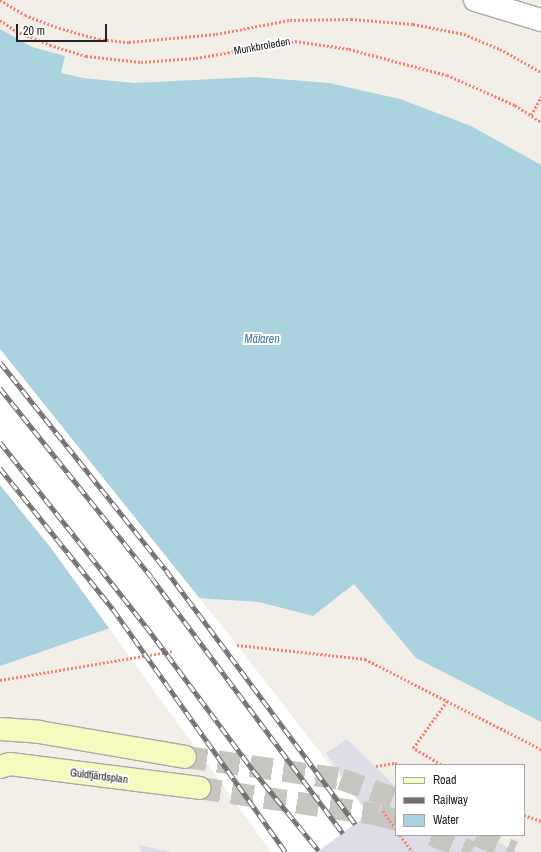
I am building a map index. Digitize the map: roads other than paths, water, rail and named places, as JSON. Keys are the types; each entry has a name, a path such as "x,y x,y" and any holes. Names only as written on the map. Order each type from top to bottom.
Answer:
{"main road":[{"path":"0,729 40,732 185,757"},
{"name":"Guldfjärdsplan","path":"0,767 10,764 199,788"}],"street":[{"path":"475,0 541,20"}],"water":[{"name":"Mälaren","path":"0,29 32,47 65,56 61,73 83,78 134,83 254,77 329,83 400,99 471,126 541,165 541,722 416,658 354,584 313,616 259,602 197,598 0,666"}],"tunnel":[{"path":"185,757 341,779 395,799"},
{"path":"199,788 379,815 395,820"},
{"path":"434,836 471,852"},
{"path":"479,836 513,852"}],"railway":[{"path":"0,362 166,570 355,824"},
{"path":"0,388 152,578 343,833"},
{"path":"0,442 146,626 253,770 319,851"},
{"path":"0,468 113,609 286,852"}]}
